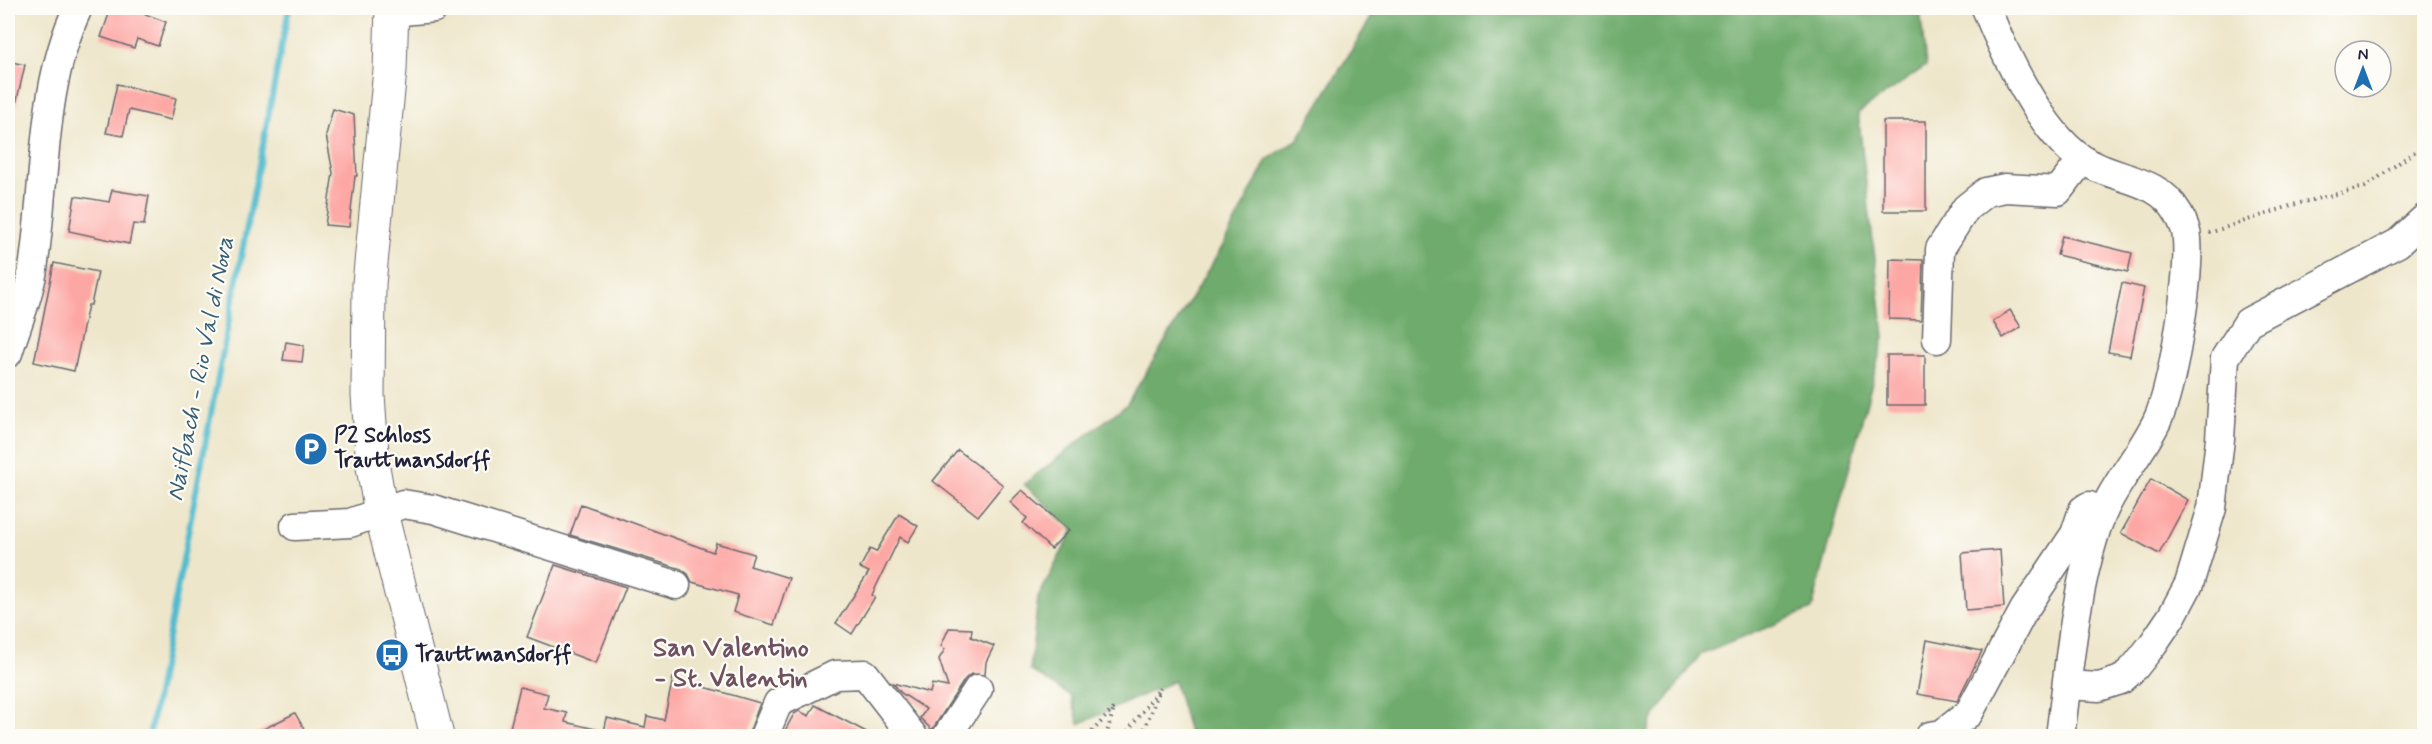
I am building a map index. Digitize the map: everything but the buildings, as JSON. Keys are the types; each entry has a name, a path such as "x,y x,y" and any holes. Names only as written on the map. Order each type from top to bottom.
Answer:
{"main road":[{"path":"392,10 390,70 369,284 368,395 373,467 381,513 436,736"}],"street":[{"path":"8,353 33,272 55,80 66,34 78,8"},
{"path":"392,10 434,8"},
{"path":"1986,8 2005,51 2034,104 2063,144 2082,160 2153,187 2178,213 2187,237 2183,297 2164,399 2157,420 2105,503 2092,539 2082,583 2060,736"},
{"path":"1937,339 1940,249 1966,208 1986,192 2005,188 2058,191 2082,160"},
{"path":"2067,686 2099,687 2121,680 2135,667 2153,644 2172,616 2189,584 2212,508 2220,439 2225,358 2248,322 2398,243 2424,219"},
{"path":"1919,735 1942,734 1969,713 2024,610 2075,534 2083,510 2094,503 2105,503"},
{"path":"296,526 350,523 403,504 433,509 676,585"},
{"path":"764,736 778,703 835,675 865,674 913,736"},
{"path":"2067,686 2077,706 2078,736"},
{"path":"947,736 978,689"}],"path":[{"path":"2187,237 2208,234 2296,204 2365,187 2424,145"},
{"path":"1125,736 1160,688 1142,736"},
{"path":"1088,736 1114,708 1106,736"}],"green space":[{"path":"1377,8 1920,8 1926,66 1858,113 1884,337 1812,609 1700,655 1653,718 1646,736 1190,736 1174,681 1079,724 1071,696 1030,670 1038,598 1073,530 1024,484 1127,404 1221,249 1267,160 1298,139"}],"waterway":[{"name":"Naifbach - Rio Val di Nova","path":"149,736 289,8"}],"place":[{"name":"P2 Schloss Trauttmansdorff","path":"311,449"},
{"name":"Trauttmansdorff","path":"392,655"}],"district":[{"name":"San Valentino - St. Valentin","path":"731,664"}]}
